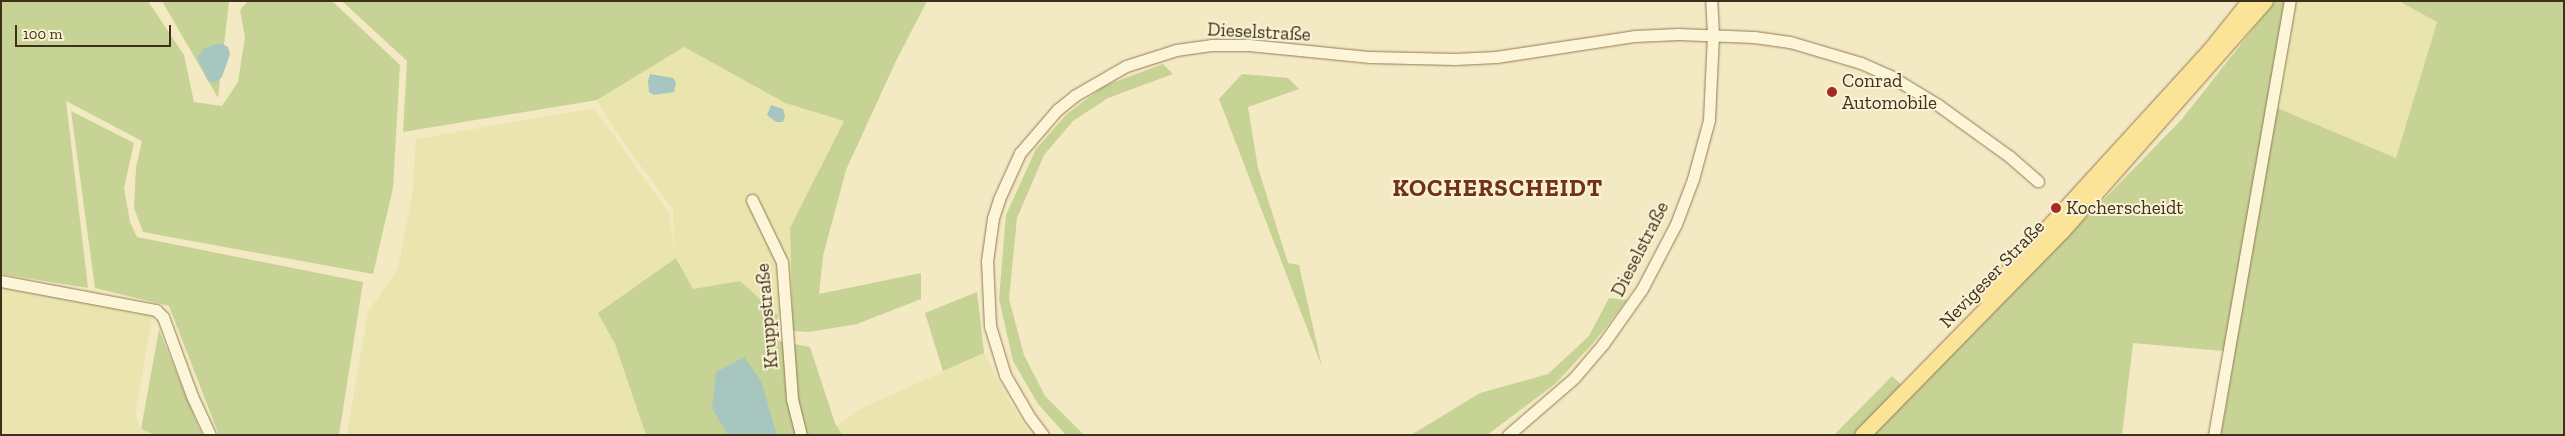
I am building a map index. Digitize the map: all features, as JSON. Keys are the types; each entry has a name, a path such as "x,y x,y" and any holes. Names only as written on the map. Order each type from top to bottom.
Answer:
{"main road":[{"name":"Nevigeser Straße","path":"1861,435 2208,52 2249,1"},
{"name":"Nevigeser Straße","path":"1861,435 2062,231 2265,1"}],"street":[{"name":"Dieselstraße","path":"1508,435 1568,384 1599,350 1625,316 1659,256 1683,205 1704,142 1709,120 1713,34 1711,1"},
{"path":"2214,435 2290,1"},
{"name":"Dieselstraße","path":"1043,435 1030,418 1004,375 990,326 986,280 989,244 999,199 1020,153 1057,110 1092,84 1126,66 1176,50 1211,45 1249,45 1370,57 1464,59 1496,57 1635,36 1713,34 1790,42 1861,63 1892,77 1938,105 2010,157 2038,181"},
{"name":"Kruppstraße","path":"752,200 782,262 792,400 801,435"},
{"path":"1,282 156,310 163,317 192,396 210,435"}],"shaded area":[{"path":"2289,1 2399,1 2437,22 2396,158 2277,108"},
{"path":"684,47 785,103 844,121 793,320 778,315 740,282 693,289 598,312 615,344 646,435 347,435 368,312 398,268 412,196 416,139 594,108 669,213 675,251 673,210 614,129 597,100"},
{"path":"1,286 153,315 135,413 141,429 156,435 1,435"},
{"path":"984,353 1010,403 1031,435 842,435 837,426 860,409"}],"green space":[{"path":"1,1 148,1 184,55 194,102 222,106 238,82 245,37 240,10 248,1 332,1 400,65 393,188 373,274 143,232 134,208 136,167 142,141 66,101 88,288 1,274"},
{"path":"162,1 229,1 218,98"},
{"path":"342,1 927,1 896,61 846,170 823,256 819,294 921,273 921,299 857,324 809,332 793,331 790,228 844,121 785,103 684,47 597,100 403,132 407,61"},
{"path":"2275,1 2289,1 2277,108 2396,158 2437,22 2399,1 2564,1 2564,435 2221,435 2235,352 2133,343 2122,435 1834,435 1892,376 1908,391 2046,259 2182,119"},
{"path":"1163,64 1173,74 1108,98 1073,121 1044,155 1017,218 1009,299 1024,355 1045,396 1084,435 1066,435 1038,404 1013,361 999,299 1006,215 1036,149 1067,114 1104,86"},
{"path":"1242,74 1288,78 1299,89 1248,107 1258,168 1288,263 1299,265 1322,367 1219,99"},
{"path":"71,111 134,143 124,188 130,222 137,237 363,282 339,435 219,435 169,306 95,288"},
{"path":"676,258 693,289 740,281 778,315 778,341 810,347 835,423 842,435 646,435 615,344 598,313"},
{"path":"977,292 984,353 943,371 925,313"},
{"path":"1609,298 1627,300 1595,341 1555,384 1487,435 1411,435 1480,393 1548,374 1589,336"},
{"path":"159,330 202,435 156,435 141,429"}],"water":[{"path":"221,43 228,47 230,54 222,77 215,83 208,81 197,57 204,48"},
{"path":"650,74 673,78 676,83 674,92 654,95 649,92 648,81"},
{"path":"771,105 783,109 785,116 783,122 776,122 767,115"},
{"path":"744,357 761,381 777,435 728,435 712,408 716,372"}],"place":[{"name":"Conrad Automobile","path":"1832,92"},
{"name":"Kocherscheidt","path":"2056,208"}],"district":[{"name":"KOCHERSCHEIDT","path":"1498,188"}]}
